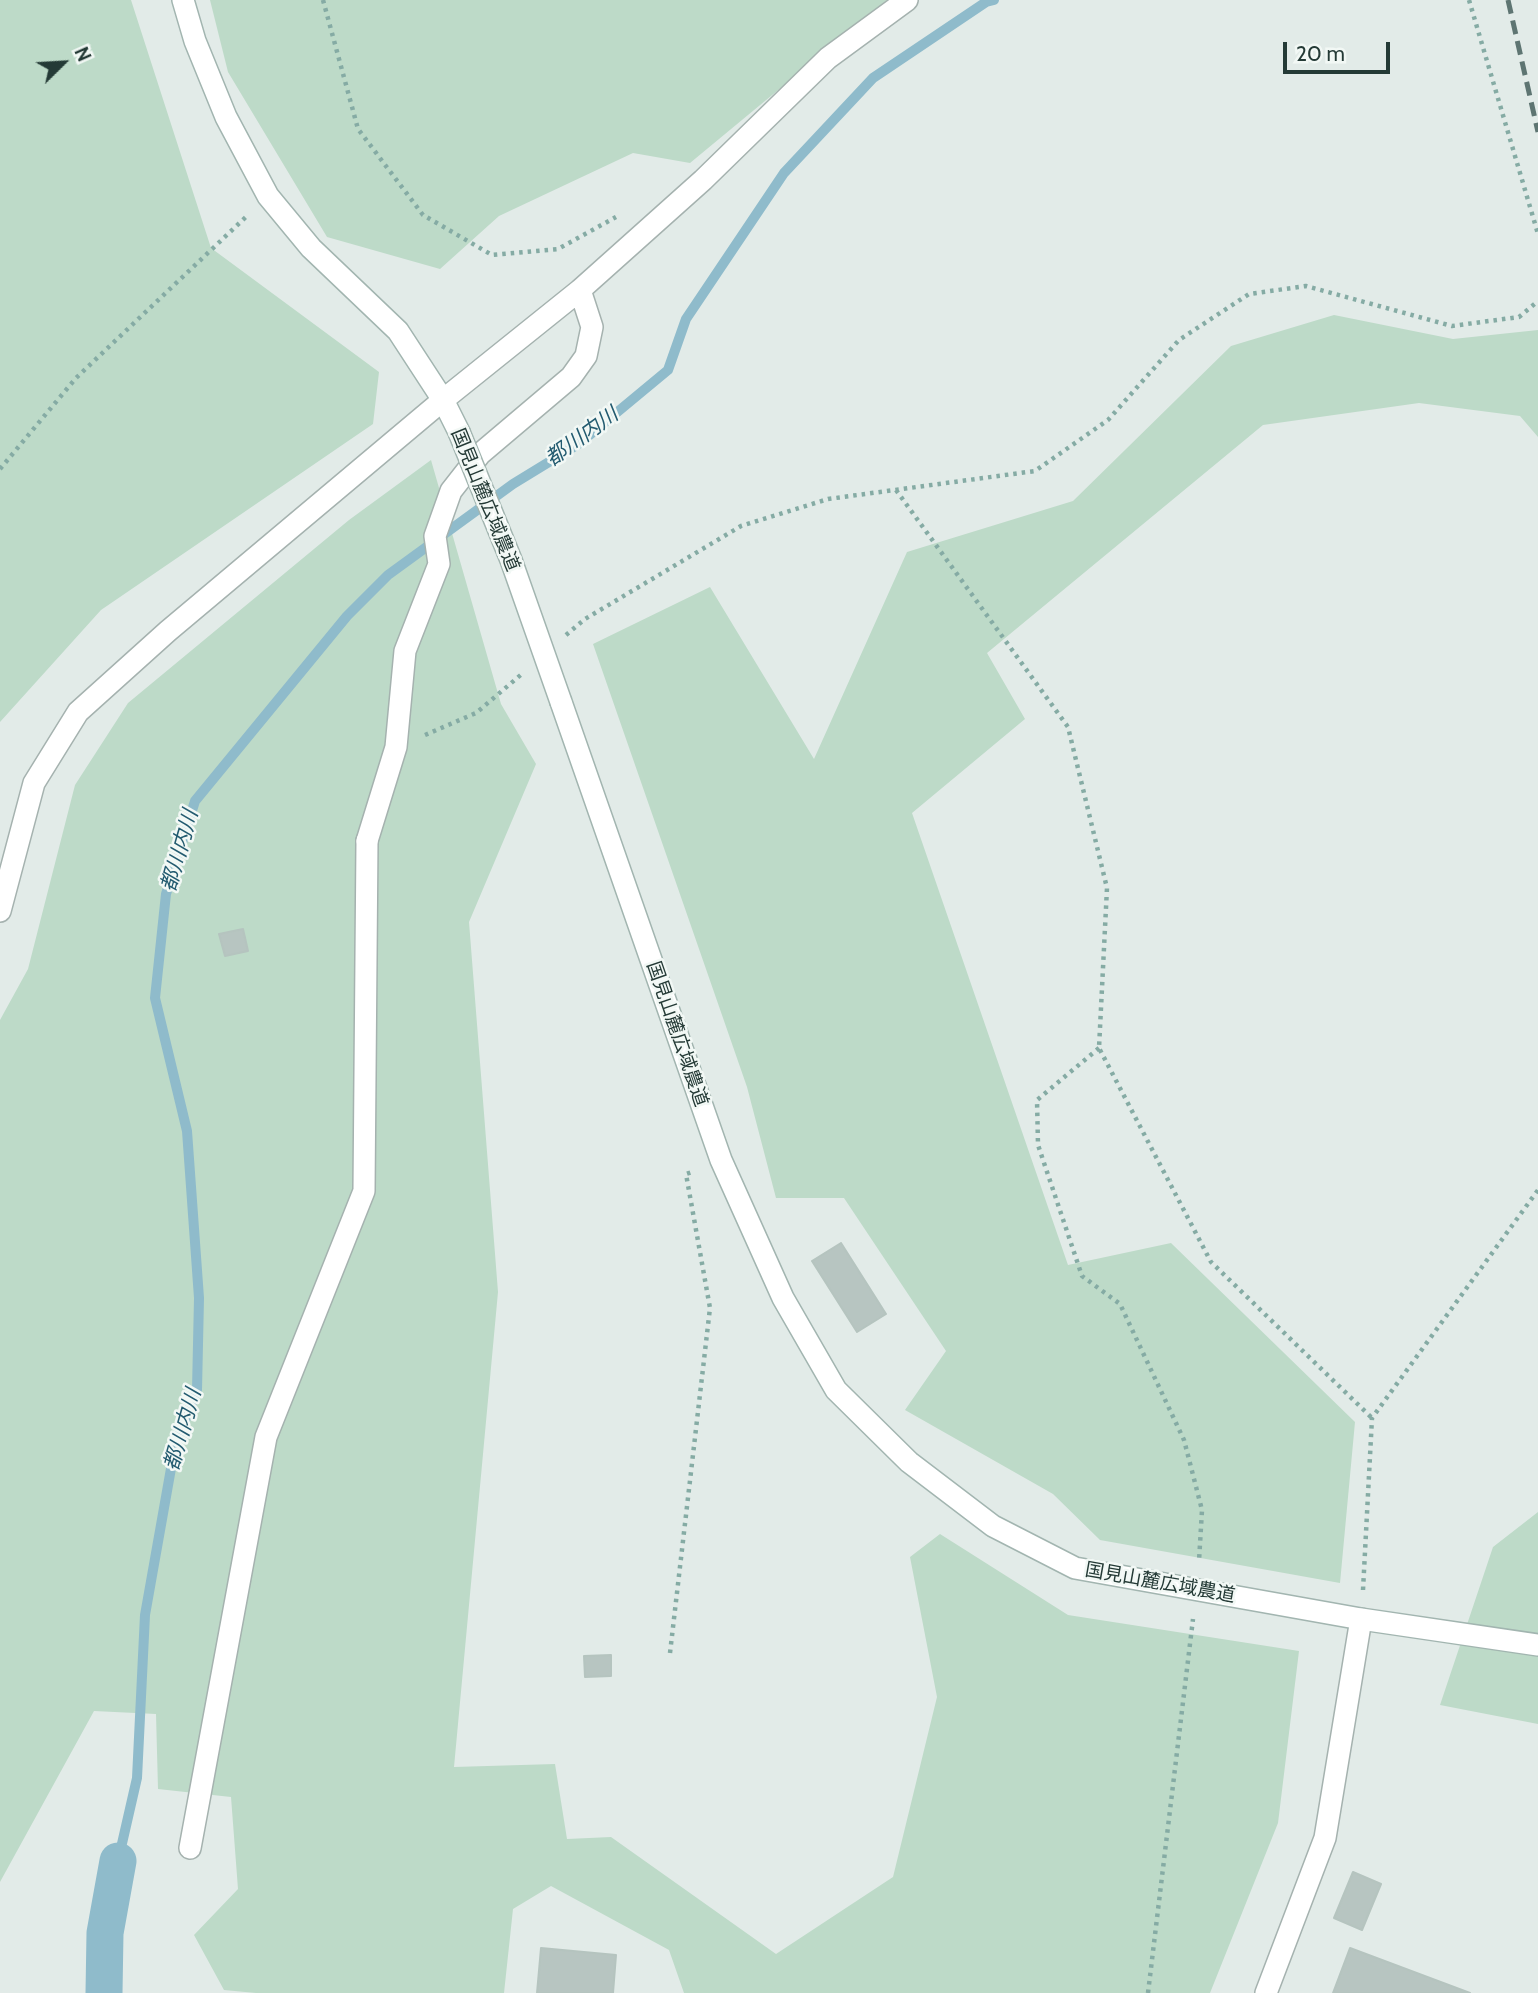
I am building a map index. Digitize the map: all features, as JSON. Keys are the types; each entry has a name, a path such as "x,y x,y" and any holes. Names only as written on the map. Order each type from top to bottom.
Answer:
{"street":[{"name":"国見山麓広域農道","path":"183,0 195,41 226,117 268,196 311,248 398,331 443,400 459,432 511,560 721,1160 783,1298 836,1390 909,1462 993,1525 1075,1568 1361,1619 1538,1645"},
{"path":"0,911 34,783 78,712 168,631 443,400 580,290 703,180 828,58 907,0"},
{"path":"190,1848 266,1437 364,1191 367,841 396,747 405,651 439,564 435,536 451,491 481,454 571,377 586,356 592,327 580,290"},
{"path":"1266,1993 1325,1838 1361,1619"}],"path":[{"path":"323,0 358,129 423,215 492,255 558,249 625,212"},
{"path":"1469,0 1538,234"},
{"path":"0,469 76,378 268,196"},
{"path":"565,636 585,619 741,526 828,499 1035,471 1108,420 1179,340 1249,294 1306,286 1452,326 1519,317 1538,300"},
{"path":"896,490 1068,727 1107,888 1098,1048 1211,1262 1372,1418"},
{"path":"396,747 476,713 525,670"},
{"path":"1098,1048 1037,1100 1038,1145 1082,1276 1120,1304 1184,1440 1202,1510 1196,1590 1149,1993"},
{"path":"670,1653 710,1308 686,1174 721,1160"},
{"path":"1361,1619 1372,1418 1538,1190"}],"green space":[{"path":"0,0 131,0 211,248 379,372 373,424 101,610 0,722"},
{"path":"210,0 887,0 690,163 633,153 499,216 440,269 327,237 228,72"},
{"path":"1334,315 1453,339 1538,330 1538,437 1520,416 1419,403 1263,425 987,653 1025,719 912,813 1068,1265 1171,1243 1355,1422 1340,1583 1100,1540 1053,1494 905,1410 946,1351 844,1198 776,1198 747,1087 593,644 710,587 814,759 907,552 1073,501 1231,346"},
{"path":"431,460 501,704 536,764 469,922 498,1292 454,1767 555,1764 567,1839 611,1837 776,1954 893,1877 937,1697 910,1557 940,1534 1068,1615 1299,1651 1278,1823 1210,1993 684,1993 669,1950 551,1886 513,1909 504,1993 256,1993 224,1990 194,1935 238,1889 231,1797 158,1789 156,1714 94,1711 0,1882 0,1020 28,969 75,785 128,703 349,520"},
{"path":"1538,1512 1538,1724 1440,1705 1493,1547"}],"building":[{"path":"243,929 248,951 225,956 219,934"},
{"path":"841,1243 886,1314 857,1332 812,1261"},
{"path":"611,1655 611,1676 585,1677 584,1656"},
{"path":"1353,1872 1381,1884 1362,1930 1334,1918"},
{"path":"541,1948 616,1955 613,1993 537,1993"},
{"path":"1350,1948 1470,1993 1333,1993"}],"waterway":[{"name":"都川内川","path":"118,1861 137,1778 145,1615 175,1446 197,1390 199,1298 187,1131 155,998 166,894 195,801 347,616 388,575 513,484 580,443 668,370 686,319 784,173 873,78 986,2 994,0"},
{"name":"都川内川","path":"104,1993 105,1933 118,1861"}],"railway":[{"path":"1508,0 1538,132"}]}
